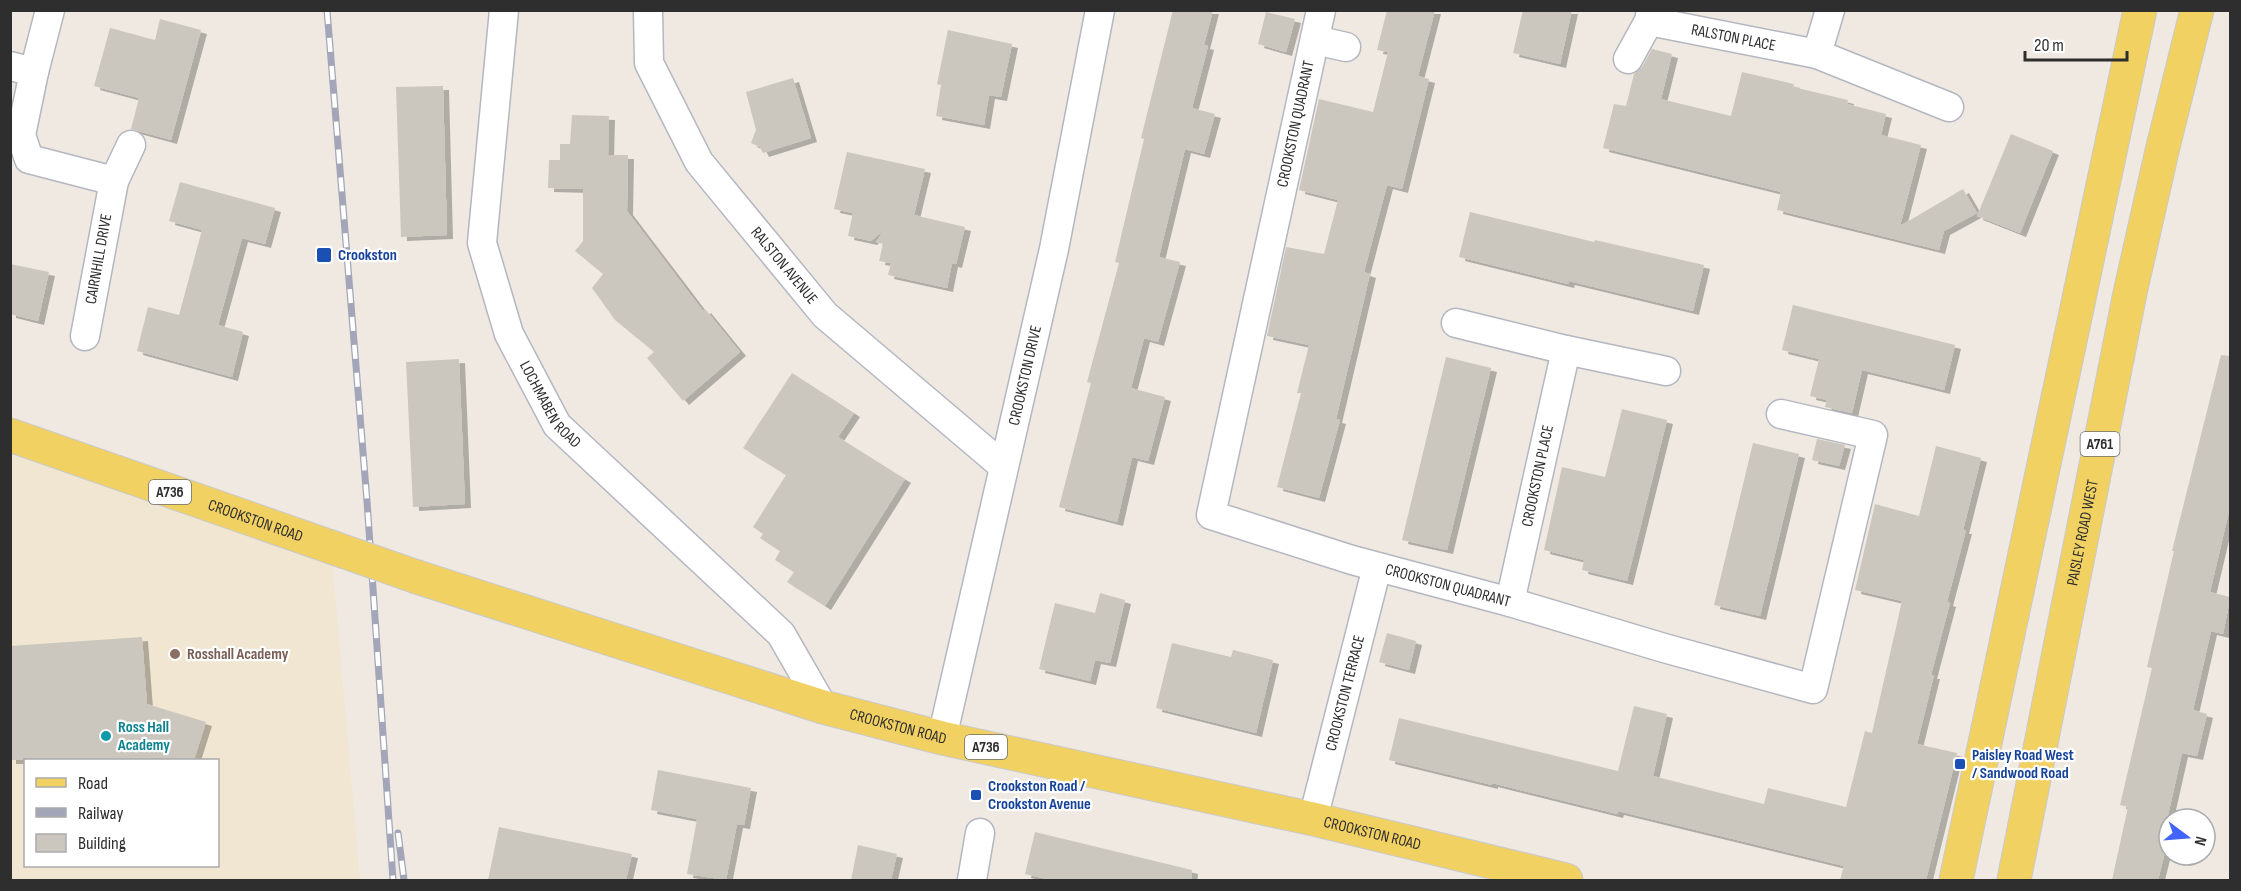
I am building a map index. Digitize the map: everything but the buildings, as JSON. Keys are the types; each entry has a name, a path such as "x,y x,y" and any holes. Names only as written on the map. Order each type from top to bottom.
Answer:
{"main road":[{"path":"1956,880 2140,10"},
{"name":"PAISLEY ROAD WEST","path":"2014,880 2130,293 2197,10"},
{"path":"2119,110 2170,120"},
{"name":"CROOKSTON ROAD","path":"10,435 417,578 823,706 942,738 1313,819 1566,880"}],"street":[{"path":"50,10 22,69 21,135 29,159 114,181"},
{"name":"LOCHMABEN ROAD","path":"504,10 482,243 509,334 557,425 781,634 823,706"},
{"name":"RALSTON AVENUE","path":"648,10 650,63 699,162 825,315 1003,466"},
{"name":"CROOKSTON DRIVE","path":"942,738 1054,249 1100,10"},
{"name":"CROOKSTON QUADRANT","path":"1321,10 1211,515 1377,567 1510,602 1813,689 1873,435 1781,414"},
{"path":"1817,54 1830,10"},
{"name":"RALSTON PLACE","path":"1628,59 1650,16 1817,54 1949,107"},
{"name":"CROOKSTON QUADRANT","path":"1315,40 1346,46"},
{"name":"CAIRNHILL DRIVE","path":"85,336 114,181 131,145"},
{"path":"1456,323 1566,350 1666,371"},
{"name":"CROOKSTON PLACE","path":"1510,602 1566,350"},
{"name":"CROOKSTON TERRACE","path":"1313,819 1377,567"},
{"path":"972,880 980,833"}],"shaded area":[{"name":"Rosshall Academy","path":"11,435 331,547 360,880 11,880"}],"railway":[{"path":"327,10 367,501 393,880"},
{"path":"398,833 404,880"}],"place":[{"name":"Crookston","path":"324,255"},
{"name":"Rosshall Academy","path":"175,654"},
{"name":"Ross Hall Academy","path":"106,736"},
{"name":"Paisley Road West / Sandwood Road","path":"1960,764"},
{"name":"Crookston Road / Crookston Avenue","path":"976,795"}]}
